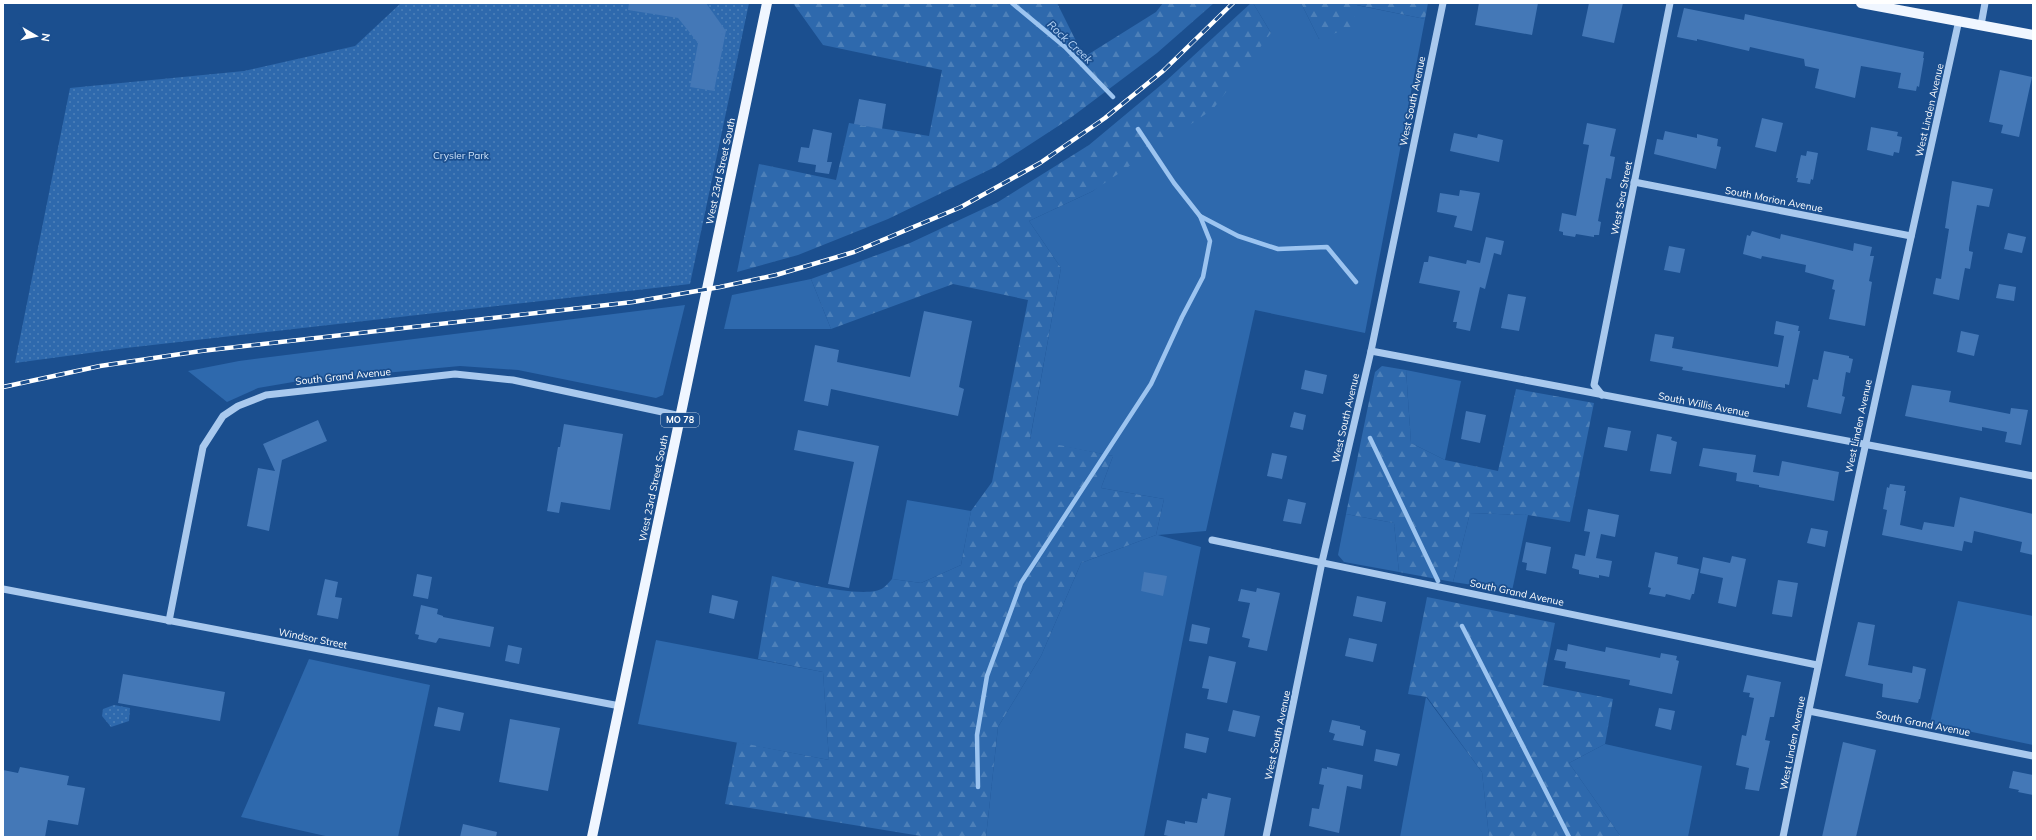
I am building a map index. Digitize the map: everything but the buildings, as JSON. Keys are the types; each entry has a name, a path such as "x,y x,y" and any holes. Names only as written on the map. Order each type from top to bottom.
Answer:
{"main road":[{"name":"West 23rd Street South","path":"592,837 767,3"},
{"path":"1861,3 1959,20 2033,35"}],"street":[{"name":"West South Avenue","path":"1266,837 1322,562 1371,351 1443,3"},
{"name":"West Sea Street","path":"1602,395 1594,385 1670,3"},
{"path":"1981,25 1986,3"},
{"name":"West Linden Avenue","path":"1783,837 1817,665 1959,20"},
{"name":"South Marion Avenue","path":"1634,182 1911,236"},
{"name":"South Willis Avenue","path":"1371,351 2033,476"},
{"name":"South Grand Avenue","path":"169,621 203,447 223,416 245,403 266,395 448,374 513,380 681,416"},
{"name":"South Grand Avenue","path":"1212,540 1817,665"},
{"name":"Windsor Street","path":"3,589 620,706"},
{"name":"South Grand Avenue","path":"1809,711 2033,756"}],"green space":[{"name":"Crysler Park","path":"401,3 749,3 690,284 126,348 15,363 70,88 244,71 355,46"},
{"path":"793,3 1057,3 1084,57 1156,12 1163,3 1214,3 1157,53 1069,119 995,167 888,219 798,255 737,272 759,164 836,180 849,123 929,136 942,70 823,45"},
{"path":"1251,3 1253,3 1271,33 1213,109 1093,191 1029,221 1061,268 1030,439 1113,456 1101,488 1164,499 1156,535 1081,563 1041,656 998,727 986,837 927,837 725,804 737,742 829,760 823,672 758,659 772,576 812,585 846,591 862,592 874,591 883,588 892,579 921,583 961,565 971,511 992,482 1028,300 953,284 831,329 811,279 910,243 998,202 1089,145 1167,80"},
{"path":"1253,3 1301,3 1319,39 1356,5 1425,19 1365,333 1255,310 1206,531 1158,535 1201,547 1144,837 986,837 998,727 1041,656 1081,563 1156,535 1164,499 1101,488 1113,456 1030,440 1061,268 1029,221 1093,191 1271,33"},
{"path":"1301,3 1428,3 1425,19 1357,5 1352,27 1319,39"},
{"path":"811,279 831,329 724,329 732,295"},
{"path":"685,305 663,395 656,398 518,370 460,366 299,381 258,388 227,402 188,371 239,361"},
{"path":"1382,366 1406,370 1411,443 1445,460 1498,471 1516,389 1594,403 1570,522 1528,515 1470,513 1453,582 1399,572 1394,523 1346,514 1375,372"},
{"path":"1406,370 1461,381 1445,460 1411,443"},
{"path":"907,500 971,511 961,565 921,583 892,579"},
{"path":"1470,513 1528,515 1512,591 1453,582"},
{"path":"1346,514 1394,523 1399,572 1344,562 1338,555"},
{"path":"1427,597 1555,623 1543,685 1613,699 1605,744 1569,763 1621,837 1489,837 1482,772 1427,697 1408,694"},
{"path":"1958,601 2033,616 2033,745 1930,723"},
{"path":"656,640 823,672 829,760 638,724"},
{"path":"309,659 430,685 398,837 330,837 241,817"},
{"path":"1426,697 1482,772 1489,837 1400,837"},
{"path":"114,705 130,708 129,721 111,727 102,716 103,709"},
{"path":"1605,744 1702,766 1688,837 1621,837 1569,763"}],"waterway":[{"name":"Rock Creek","path":"1012,3 1065,47 1113,97"},
{"path":"978,787 977,735 987,676 1021,583 1151,384 1182,317 1203,277 1210,241 1200,216 1174,183 1138,129"},
{"path":"1200,216 1238,236 1278,249 1327,247 1356,282"},
{"path":"1370,438 1438,581"},
{"path":"1462,626 1569,837"}],"railway":[{"path":"3,387 100,366 201,351 633,302 720,287 776,275 854,252 961,207 1040,163 1105,118 1163,71 1233,3"}]}
